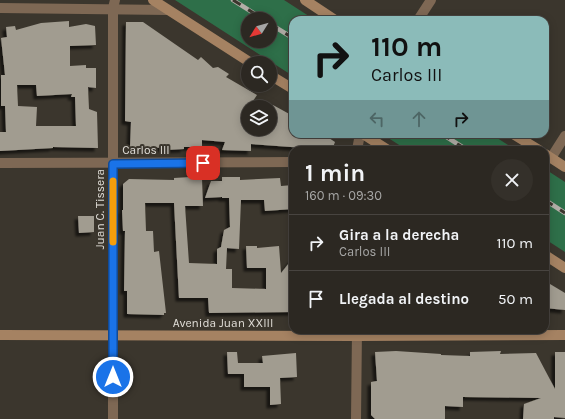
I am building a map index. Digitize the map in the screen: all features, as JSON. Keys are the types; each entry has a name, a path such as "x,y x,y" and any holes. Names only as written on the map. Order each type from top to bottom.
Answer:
{"main road":[{"path":"153,0 241,57"},
{"path":"305,0 329,16"},
{"path":"277,80 289,87"},
{"path":"368,138 382,146"},
{"path":"520,138 532,146"},
{"path":"549,157 565,167"},
{"path":"549,258 565,268"},
{"name":"Avenida Juan XXIII","path":"0,335 289,334"},
{"name":"Avenida Juan XXIII","path":"461,334 565,335"}],"street":[{"path":"421,16 431,0"},
{"path":"0,8 114,4 168,10"},
{"name":"Juan C. Tissera","path":"113,419 114,4"},
{"path":"549,155 565,136"},
{"name":"Carlos III","path":"0,163 113,164 289,162"},
{"path":"356,419 357,334"}],"green space":[{"path":"175,0 284,0 309,16 289,16 289,73 277,66 277,56 262,56 250,48 277,48 277,12 241,12 241,43"},
{"path":"388,138 497,138 510,146 401,146"},
{"path":"549,172 565,182 565,252 549,242"}],"building":[{"path":"69,21 69,27 86,24 95,26 96,45 70,46 70,66 86,65 86,68 96,68 96,88 88,87 89,109 97,112 98,148 53,147 0,151 0,132 6,132 5,106 1,106 1,75 5,75 1,38 7,37 6,27 15,26 16,30 41,23","holes":["17,85 36,85 37,96 72,94 71,97 75,97 76,126 36,126 37,107 18,106"]},
{"path":"126,22 143,22 198,60 201,57 213,68 218,67 229,74 226,77 241,86 241,92 252,92 257,95 254,100 241,100 241,136 277,136 277,107 289,114 289,138 329,138 335,142 334,146 289,147 251,144 251,151 222,150 225,142 202,140 202,147 184,147 184,149 167,150 167,148 130,147 131,122 125,121"},
{"path":"222,177 240,177 240,180 280,178 281,186 289,185 289,209 265,211 264,200 241,200 239,249 227,248 226,269 232,269 232,288 266,289 266,268 247,268 246,246 257,246 257,248 279,246 281,273 289,263 289,312 209,313 208,298 179,298 174,203 145,203 146,231 153,231 154,252 159,251 166,313 164,313 164,315 127,314 127,291 124,291 125,231 123,231 122,210 123,184 129,179 174,180 174,178 202,178 203,206 185,206 189,263 217,264 217,249 221,247 224,230 230,227 229,198 205,198 211,181 222,181"},
{"path":"78,216 94,216 94,232 79,233"},
{"path":"549,283 565,293 565,310 549,308"},
{"path":"396,351 470,356 470,352 501,351 500,354 536,353 555,389 555,352 565,352 565,418 554,417 554,419 523,419 524,404 541,398 463,397 463,407 445,406 445,419 375,419 371,415 371,382 377,381 375,352"},
{"path":"227,352 237,352 238,363 263,363 262,356 296,353 297,377 280,378 281,404 270,405 270,387 244,387 244,374 228,374"}],"railway":[{"path":"233,0 252,12"},
{"path":"277,28 289,36"},
{"path":"448,138 461,146"},
{"path":"549,203 565,213"}],"slow traffic":[{"path":"113,181 113,242"}],"route":[{"path":"113,377 113,164 203,163"}]}
